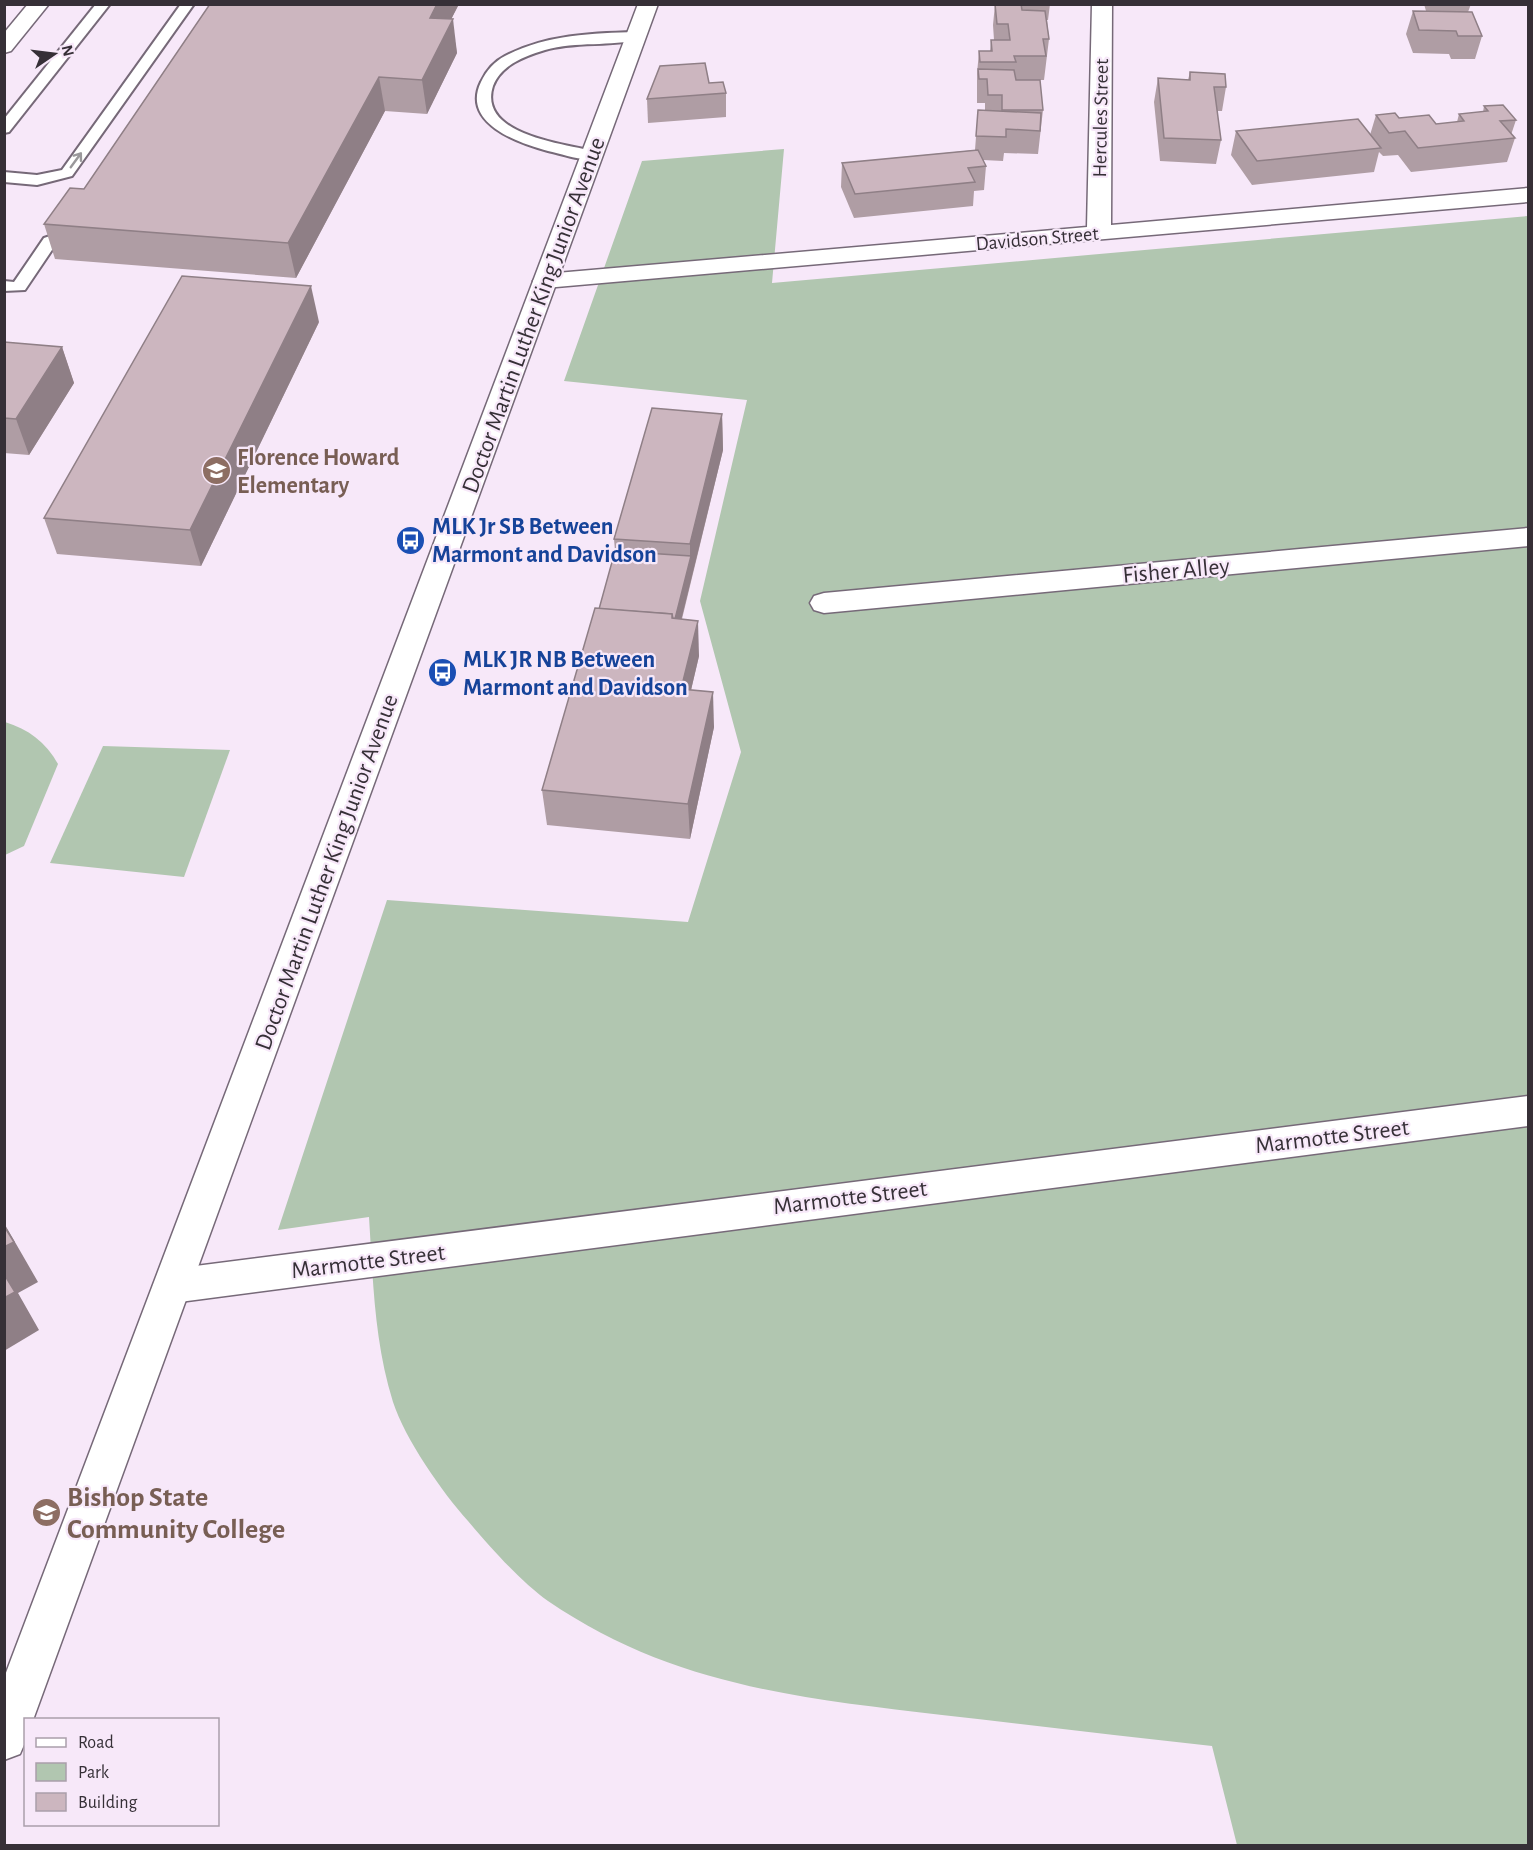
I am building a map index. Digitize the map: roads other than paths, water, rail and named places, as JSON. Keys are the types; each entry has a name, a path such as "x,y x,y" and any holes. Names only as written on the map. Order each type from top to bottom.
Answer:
{"street":[{"path":"4,47 39,4"},
{"name":"Doctor Martin Luther King Junior Avenue","path":"4,1738 648,4"},
{"name":"Hercules Street","path":"1099,232 1102,4"},
{"name":"Davidson Street","path":"545,281 1528,195"},
{"name":"Fisher Alley","path":"824,603 1528,537"},
{"name":"Marmotte Street","path":"172,1286 1528,1111"}],"lane":[{"path":"4,129 104,4"},
{"path":"4,177 37,180 67,173 188,4"},
{"path":"592,155 545,147 506,129 490,116 484,95 487,83 508,60 544,47 571,39 636,36"},
{"path":"4,286 19,288 50,241"}],"place":[{"name":"Florence Howard Elementary","path":"216,471"},
{"name":"MLK Jr SB Between Marmont and Davidson","path":"411,540"},
{"name":"MLK JR NB Between Marmont and Davidson","path":"442,673"},
{"name":"Bishop State Community College","path":"46,1512"}]}
